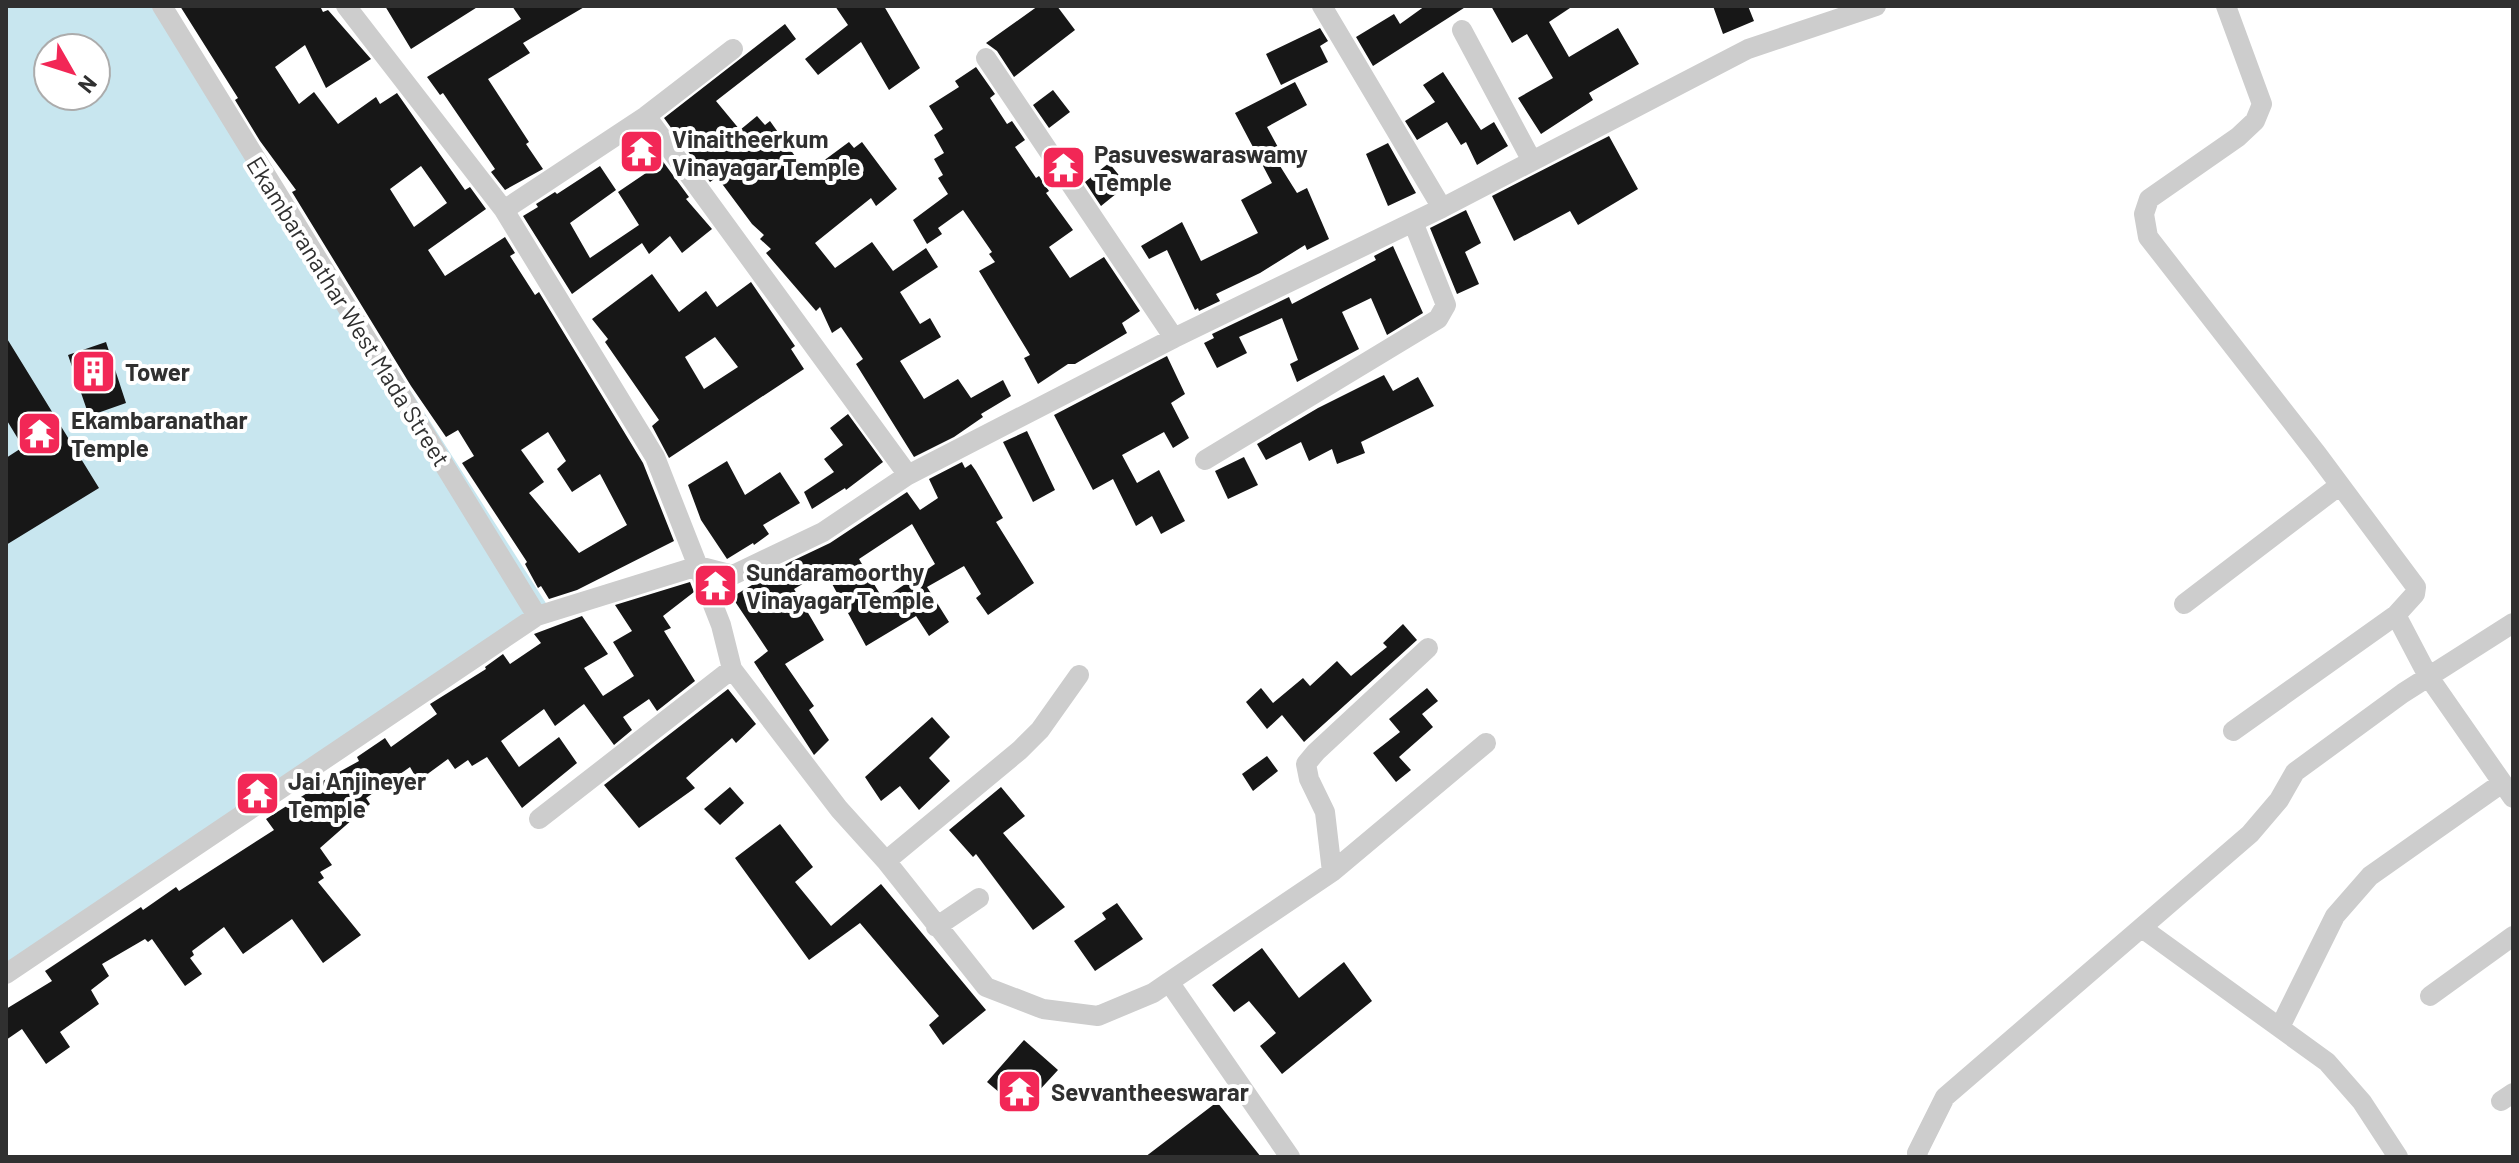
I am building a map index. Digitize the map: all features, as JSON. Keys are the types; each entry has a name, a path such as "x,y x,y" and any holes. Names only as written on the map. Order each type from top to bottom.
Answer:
{"street":[{"name":"Ekambaranathar West Mada Street","path":"162,6 537,616"},
{"path":"346,6 504,210 655,457 721,625 732,669 839,809 886,861 986,987 1043,1009 1098,1016 1153,993 1332,872 1486,743"},
{"path":"1322,6 1442,208"},
{"path":"6,974 537,616 698,566 733,575 823,532 908,475 1174,338 1442,208 1748,49 1876,6"},
{"path":"2226,6 2262,104 2255,121 2238,137 2149,199 2144,214 2148,237 2416,587 2415,594 2396,615 2233,731"},
{"path":"1462,30 1532,161"},
{"path":"504,210 646,116 733,49"},
{"path":"986,58 1174,338"},
{"path":"646,116 908,475"},
{"path":"1205,460 1438,319 1446,305 1413,222"},
{"path":"2184,604 2340,485"},
{"path":"2280,1027 2335,916 2370,876 2508,790 2428,676 2396,615"},
{"path":"1918,1157 1917,1153 1945,1097 2250,834 2279,800 2295,772 2428,676 2513,623"},
{"path":"1332,872 1325,812 1309,779 1306,764 1428,648"},
{"path":"539,819 732,669"},
{"path":"886,861 1020,750 1040,730 1079,675"},
{"path":"936,927 979,898"},
{"path":"2142,928 2327,1062 2362,1102 2398,1157"},
{"path":"2430,996 2513,936"},
{"path":"1169,982 1290,1157"}],"water":[{"path":"6,6 165,6 551,611 6,964"}],"building":[{"path":"180,6 320,6 323,12 328,10 371,59 326,88 305,45 275,67 299,104 314,92 338,124 376,97 380,104 397,93 465,190 470,187 486,209 428,250 445,276 505,237 515,253 510,256 535,295 539,292 643,463 674,541 577,590 549,599 541,586 538,588 525,564 527,562 462,463 474,456 458,430 446,437 411,386 292,192 296,190 235,100 238,98","holes":["421,166 447,203 414,227 390,189","548,432 566,461 557,469 572,492 600,474 627,525 579,553 529,493 544,482 521,450"]},
{"path":"385,6 479,6 411,49"},
{"path":"512,6 586,6 523,43 530,53 488,79 543,169 505,190 491,172 495,169 443,93 440,95 427,77 521,19"},
{"path":"835,6 884,6 920,68 889,90 861,42 818,75 805,59 848,25"},
{"path":"1038,6 1057,6 1075,30 1014,77 997,51 986,43"},
{"path":"1425,6 1467,6 1373,66 1356,37 1394,14 1400,24"},
{"path":"1491,6 1573,6 1549,22 1569,57 1618,28 1639,64 1589,93 1593,100 1541,134 1518,98 1553,78 1527,34 1512,43"},
{"path":"1713,6 1748,6 1754,21 1723,34"},
{"path":"785,24 796,39 716,101 740,130 757,116 765,125 770,121 807,173 849,142 854,148 862,142 897,189 876,206 871,198 815,243 835,268 872,242 893,271 926,248 938,267 900,292 920,324 930,318 941,337 900,361 924,399 958,379 971,398 1003,380 1011,396 981,414 983,417 954,437 914,457 856,364 863,359 841,327 832,333 820,307 816,311 766,253 771,249 760,239 764,235 717,177 710,182 664,118"},
{"path":"1320,28 1328,41 1320,46 1328,62 1281,85 1266,54"},
{"path":"976,67 995,94 990,98 1007,124 1012,121 1025,140 1015,147 1036,178 1039,176 1049,191 1046,193 1073,230 1049,247 1070,278 1104,257 1140,311 1122,323 1127,333 1075,364 1068,364 1038,384 1024,358 1030,355 979,271 995,262 989,254 992,252 963,210 938,228 942,234 927,244 913,220 948,194 938,178 943,175 934,159 944,153 934,135 943,129 929,106 959,87 955,81"},
{"path":"1443,72 1481,130 1494,122 1508,146 1477,165 1466,142 1461,145 1447,122 1417,140 1405,121 1435,102 1423,85"},
{"path":"1295,82 1307,105 1267,127 1286,162 1280,166 1297,193 1307,188 1329,239 1307,250 1305,245 1260,273 1216,294 1220,301 1195,310 1167,250 1149,259 1141,246 1182,222 1201,261 1258,233 1241,200 1272,183 1235,113"},
{"path":"1053,90 1070,112 1049,128 1033,105"},
{"path":"1609,136 1638,189 1578,225 1570,211 1514,241 1492,196"},
{"path":"645,137 689,197 686,199 712,229 682,253 670,236 649,254 642,243 572,294 523,216 538,207 536,204 600,166 616,190 570,223 590,258 639,225 618,192 646,173 628,150"},
{"path":"1388,143 1416,193 1388,206 1366,154"},
{"path":"1109,163 1127,185 1101,206 1085,182"},
{"path":"1466,210 1481,243 1465,252 1479,284 1457,294 1430,228"},
{"path":"1393,246 1423,313 1387,335 1371,298 1342,312 1359,349 1297,382 1290,364 1298,360 1282,318 1239,337 1247,353 1217,368 1204,343 1214,338 1212,334 1289,297 1292,304 1376,260 1374,256"},
{"path":"652,274 679,312 706,291 717,307 751,282 795,346 791,349 804,369 669,458 652,426 659,420 592,319","holes":["715,337 738,367 704,389 685,357"]},
{"name":"Ekambaranathar Temple","path":"6,337 99,488 6,545 6,458 23,447 6,419"},
{"name":"Tower","path":"106,342 126,403 89,416 68,355"},
{"path":"1167,356 1185,394 1171,403 1189,438 1173,448 1164,432 1122,455 1137,483 1159,470 1185,521 1161,534 1152,516 1136,526 1113,479 1093,490 1054,415"},
{"path":"1384,375 1393,391 1418,377 1434,406 1361,442 1365,453 1337,464 1332,449 1309,461 1301,442 1266,460 1257,444 1318,408"},
{"path":"848,414 883,462 846,490 812,509 804,492 834,472 824,459 843,445 830,428"},
{"path":"1027,431 1055,490 1033,502 1003,442"},
{"path":"1244,457 1258,485 1228,499 1215,471"},
{"path":"727,461 745,495 780,472 800,503 763,525 769,534 727,559 701,520 688,485"},
{"path":"962,462 965,468 971,464 1003,518 996,522 1034,583 988,615 976,598 981,594 964,566 927,587 949,622 929,636 916,616 866,646 825,571 794,589 824,640 785,664 814,706 809,710 829,740 814,755 754,662 768,651 732,597 790,562 830,543 907,492 920,510 938,498 929,479","holes":["912,524 935,564 883,599 859,559"]},
{"path":"690,582 694,592 663,616 671,628 664,631 695,681 657,711 649,699 623,717 632,730 614,745 584,704 555,726 544,709 501,741 519,767 559,737 577,763 522,808 487,757 472,766 468,760 455,769 448,759 418,781 410,767 366,798 370,804 320,848 332,865 320,872 324,878 318,882 361,935 323,963 292,919 243,954 224,927 192,951 194,955 190,958 202,974 185,986 152,939 148,942 145,939 102,964 109,976 91,990 99,1004 60,1032 70,1047 46,1064 22,1029 6,1040 6,1009 52,981 45,971 141,907 143,910 176,887 179,891 274,830 266,819 312,790 310,788 359,761 357,757 385,738 391,747 437,714 430,704 486,669 503,654 510,664 541,643 534,634 582,616 608,654 584,668 603,696 634,676 613,642 632,631 615,605"},
{"path":"1403,624 1417,640 1304,742 1282,715 1267,729 1246,702 1261,688 1273,703 1303,678 1310,686 1337,661 1351,676 1387,647 1383,643"},
{"path":"1427,688 1438,701 1422,714 1433,727 1399,757 1411,770 1396,782 1373,753 1400,732 1389,719"},
{"path":"728,689 756,724 736,743 732,738 686,778 695,788 639,828 604,785"},
{"path":"932,717 950,737 929,758 950,781 919,810 900,786 881,801 865,777"},
{"path":"1267,756 1278,771 1253,791 1242,774"},
{"path":"730,787 744,803 720,825 704,809"},
{"path":"1001,787 1025,816 1003,833 1065,907 1033,930 976,854 973,857 949,830"},
{"path":"780,824 813,867 795,882 831,926 881,884 986,1010 943,1045 929,1025 939,1016 860,923 809,960 735,858"},
{"path":"1117,903 1143,939 1095,971 1074,941 1106,919 1102,913"},
{"path":"1262,948 1299,998 1344,962 1372,1001 1282,1074 1260,1046 1276,1033 1249,1001 1234,1012 1212,985"},
{"path":"1024,1040 1058,1070 1035,1095 1020,1082 1006,1098 987,1082"},
{"path":"1217,1102 1261,1157 1145,1157"}],"place":[{"name":"Vinaitheerkum Vinayagar Temple","path":"641,152"},
{"name":"Pasuveswaraswamy Temple","path":"1063,167"},
{"name":"Tower","path":"94,371"},
{"name":"Ekambaranathar Temple","path":"40,433"},
{"name":"Sundaramoorthy Vinayagar Temple","path":"715,585"},
{"name":"Jai Anjineyer Temple","path":"257,794"},
{"name":"Sevvantheeswarar","path":"1020,1091"}]}
